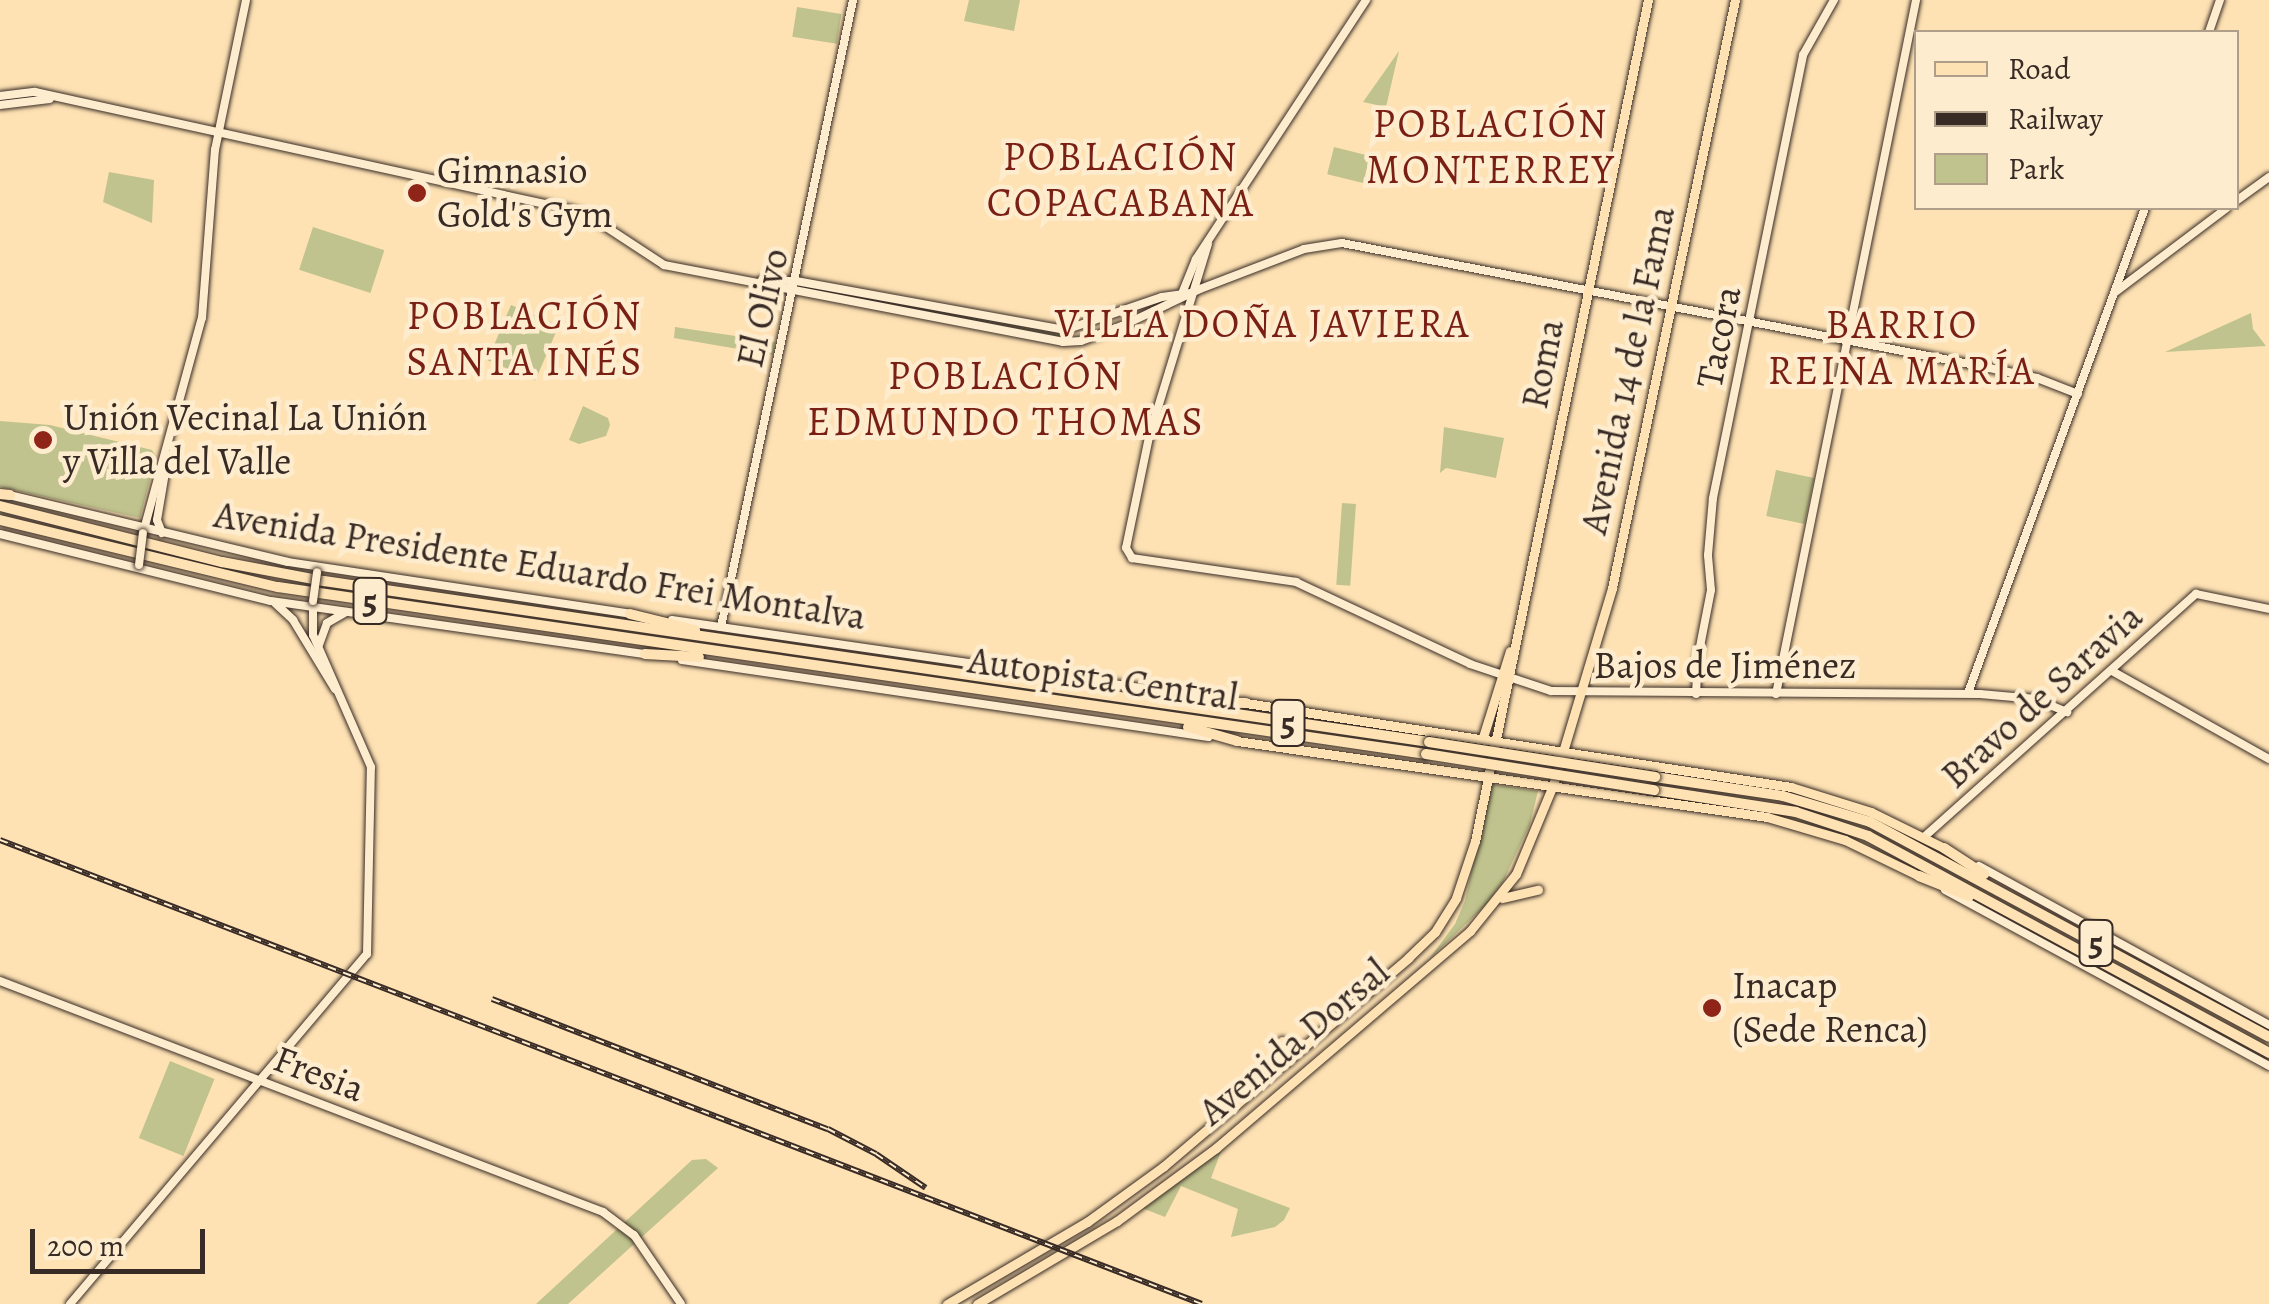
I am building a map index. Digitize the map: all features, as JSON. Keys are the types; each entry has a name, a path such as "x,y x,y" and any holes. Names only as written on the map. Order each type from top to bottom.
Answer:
{"highway":[{"name":"Autopista Central","path":"0,506 286,574 1146,701 1655,783 1783,796 1836,810 1900,836 2269,1036"},
{"name":"Autopista Central","path":"0,520 264,584 1144,716 1428,748"},
{"path":"630,614 749,644"},
{"path":"645,654 745,658"},
{"path":"1146,701 1246,703"},
{"path":"1144,716 1237,741"},
{"name":"Autopista Central","path":"1655,783 1834,823 1885,844 2269,1052"},
{"path":"1944,848 2029,907"},
{"path":"1919,876 2010,912"},
{"path":"2218,1025 2269,1063"}],"main road":[{"name":"Roma","path":"1489,738 1515,645 1648,0"},
{"name":"Avenida 14 de la Fama","path":"1565,749 1625,538 1735,0"},
{"name":"Avenida Presidente Eduardo Frei Montalva","path":"1246,703 1565,749 1808,791 1944,848"},
{"name":"Avenida Dorsal","path":"947,1304 1122,1198 1288,1061 1435,932 1464,877 1488,775 1489,738"},
{"name":"Avenida Presidente Eduardo Frei Montalva","path":"1237,741 1796,823 1862,847 1919,876"},
{"name":"Avenida Dorsal","path":"975,1304 1117,1221 1216,1148 1434,964 1500,900 1527,853 1565,749"},
{"path":"1608,793 1621,775 1614,758"},
{"path":"1500,900 1538,890"},
{"path":"1282,1041 1288,1061"},
{"path":"961,1296 975,1304"}],"street":[{"path":"141,568 144,531 202,318 218,135 246,0"},
{"name":"El Olivo","path":"721,627 853,0"},
{"path":"1185,295 1189,271 1366,0"},
{"name":"Tacora","path":"1696,694 1698,657 1711,590 1711,511 1803,54 1834,0"},
{"path":"1776,694 1916,0"},
{"path":"2209,30 2220,0"},
{"path":"0,96 30,92 580,212 658,263 1068,343 1110,331 1185,295 1304,249 1334,243 2031,377 2078,394"},
{"path":"0,106 50,99"},
{"path":"2239,199 2269,176"},
{"path":"1968,693 2144,210"},
{"path":"2114,293 2225,210"},
{"path":"2122,271 2134,277"},
{"path":"755,280 796,281 1065,330 1185,295"},
{"name":"Bajos de Jiménez","path":"1185,295 1184,315 1149,436 1128,554 1296,582 1503,677 1551,691 1968,693 2036,699 2067,712"},
{"path":"1065,330 1068,343"},
{"path":"162,534 157,522 168,450"},
{"name":"Avenida Presidente Eduardo Frei Montalva","path":"3,494 317,570 1246,703"},
{"name":"Avenida Presidente Eduardo Frei Montalva","path":"0,534 272,600 1237,741"},
{"path":"70,1304 353,976 368,950 372,776 365,746 312,632 317,570"},
{"name":"Bravo de Saravia","path":"1924,837 2196,594 2269,608"},
{"path":"272,600 293,620 338,692"},
{"path":"319,650 326,623 348,612"},
{"path":"2112,671 2268,755"},
{"name":"Avenida Presidente Eduardo Frei Montalva","path":"1944,848 2269,1025"},
{"name":"Avenida Presidente Eduardo Frei Montalva","path":"1919,876 2269,1063"},
{"name":"Fresia","path":"0,981 618,1220 634,1235 681,1304"}],"green space":[{"path":"969,0 1020,0 1014,31 964,21"},
{"path":"797,7 841,14 837,44 792,37"},
{"path":"1399,51 1386,107 1363,102"},
{"path":"1334,147 1370,156 1363,183 1327,174"},
{"path":"109,172 154,180 152,223 103,202"},
{"path":"313,227 384,250 370,293 299,270"},
{"path":"799,285 1065,333 1064,337 797,290"},
{"path":"511,305 559,325 535,381 488,360"},
{"path":"2251,313 2253,329 2266,346 2165,352"},
{"path":"675,327 775,342 773,355 674,338"},
{"path":"583,406 608,418 610,425 606,436 579,444 569,440"},
{"path":"0,421 50,425 152,450 156,456 140,518 0,487"},
{"path":"1444,427 1504,438 1496,478 1446,468 1440,473"},
{"path":"1776,470 1814,478 1804,524 1766,516"},
{"path":"1342,503 1356,504 1350,586 1336,585"},
{"path":"1490,784 1538,791 1530,824 1503,882 1486,905 1429,959 1455,924 1465,901"},
{"path":"170,1061 215,1079 183,1156 139,1138"},
{"path":"1222,1149 1211,1178 1290,1208 1284,1220 1275,1227 1231,1237 1238,1209 1181,1186 1165,1217 1142,1208"},
{"path":"706,1159 718,1168 568,1304 536,1304 692,1160"}],"railway":[{"path":"0,840 1202,1304"},
{"path":"492,999 828,1129 876,1154 926,1188"}],"place":[{"name":"Gimnasio Gold's Gym","path":"417,193"},
{"name":"Unión Vecinal La Unión y Villa del Valle","path":"43,440"},
{"name":"Inacap (Sede Renca)","path":"1712,1008"}],"district":[{"name":"POBLACIÓN MONTERREY","path":"1491,147"},
{"name":"POBLACIÓN COPACABANA","path":"1121,180"},
{"name":"VILLA DOÑA JAVIERA","path":"1263,324"},
{"name":"POBLACIÓN SANTA INÉS","path":"525,339"},
{"name":"BARRIO REINA MARÍA","path":"1902,348"},
{"name":"POBLACIÓN EDMUNDO THOMAS","path":"1006,399"}]}
